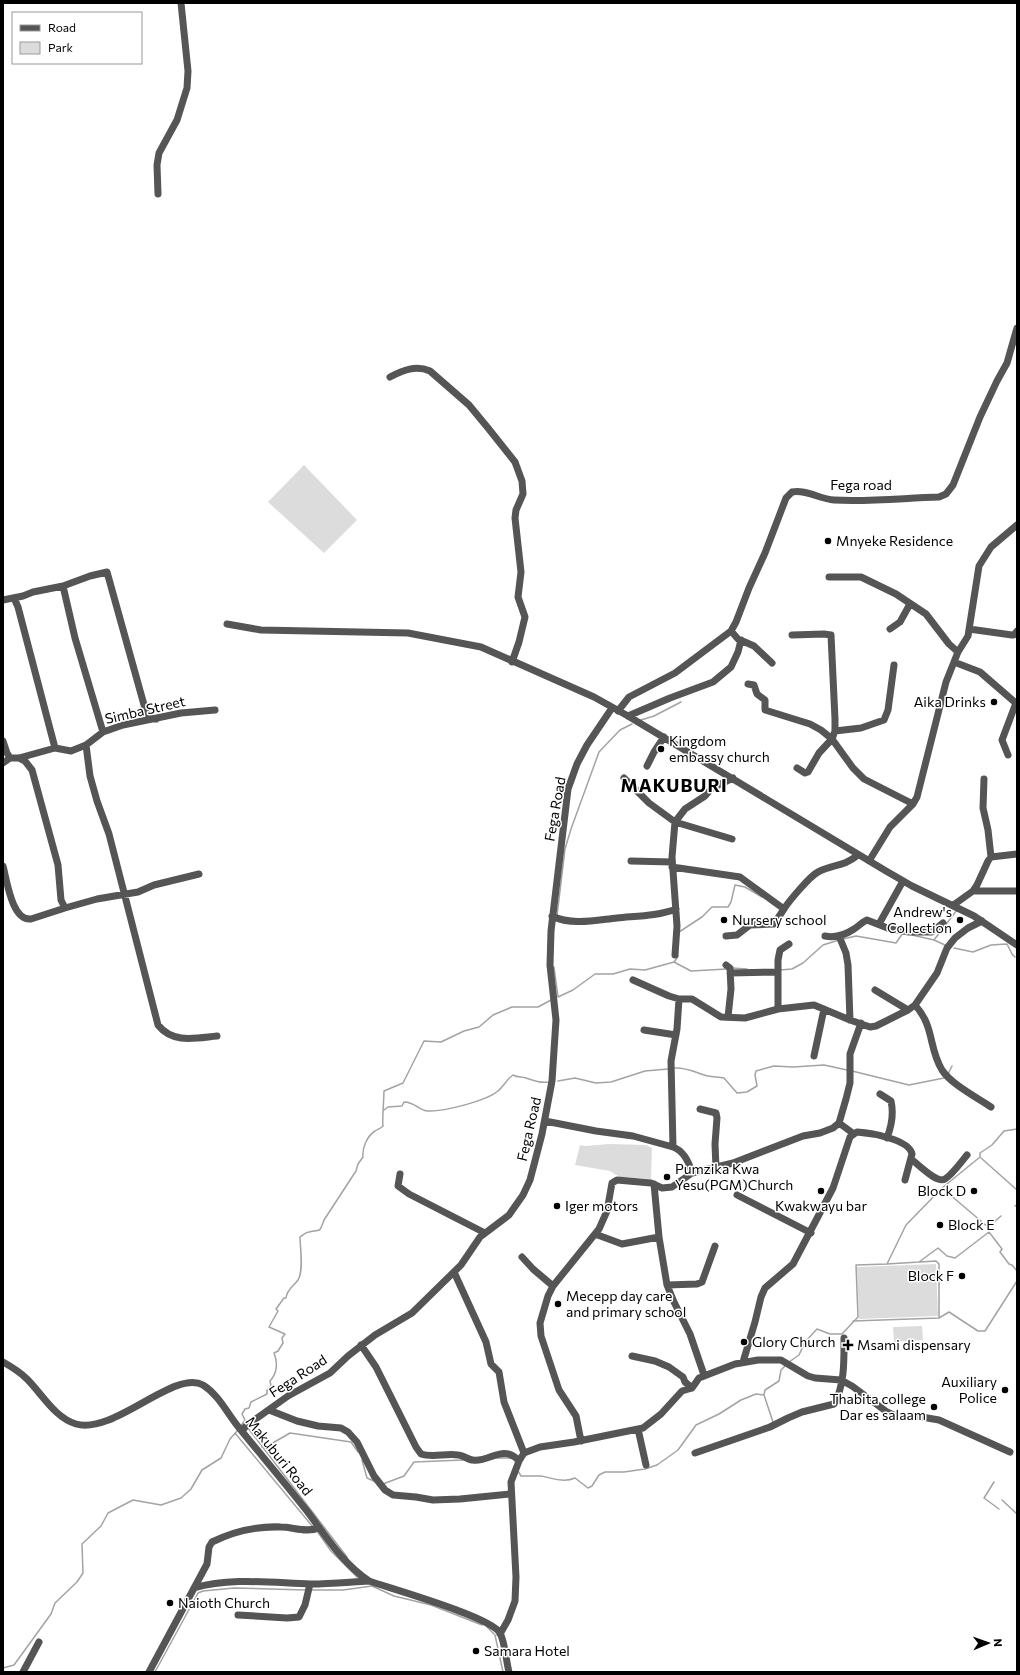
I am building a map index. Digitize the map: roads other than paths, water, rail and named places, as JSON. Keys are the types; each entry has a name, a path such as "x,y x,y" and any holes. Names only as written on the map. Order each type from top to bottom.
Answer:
{"street":[{"path":"158,194 157,165 159,153 177,120 187,88 188,71 181,3"},
{"name":"Fega road","path":"615,709 629,697 675,672 731,631 765,553 786,498 792,492 801,492 827,499 850,500 939,497 946,494 950,490 975,433 980,417 1007,363 1017,328"},
{"path":"390,377 409,368 424,368 430,371 469,405 515,462 522,481 523,494 516,510 521,572 518,597 525,617 512,662"},
{"path":"869,861 893,823 913,804 919,792 946,682 958,652 966,641 970,629 977,574 982,560 991,547 1017,525"},
{"path":"3,600 62,586 90,576 107,572 146,712 151,718 156,719"},
{"path":"829,577 854,576 867,579 896,594 926,614 949,644 958,652"},
{"path":"62,586 75,638 103,732"},
{"path":"14,598 55,748"},
{"path":"890,628 900,622 910,604"},
{"path":"227,624 261,630 408,633 481,647 512,662 586,693 628,716 902,881 982,921 1017,945"},
{"path":"970,629 1012,635 1014,635 1017,631"},
{"path":"731,631 741,640 754,646 772,663"},
{"path":"792,635 831,635 835,731 832,739 819,753 807,774 797,768"},
{"path":"628,716 713,682 731,667 738,652 741,640"},
{"path":"954,662 980,672 1017,704 1002,740 1008,755"},
{"path":"835,731 861,728 884,720 888,710 894,665"},
{"path":"748,684 754,685 757,694 765,700 765,710 810,724 821,730 832,739 853,768 864,779 913,804"},
{"name":"Fega Road","path":"242,1431 288,1396 330,1373 361,1345 375,1335 412,1313 454,1272 485,1233 509,1215 523,1195 534,1165 545,1121 552,1081 556,1031 550,965 552,916 568,789 577,764 587,745 615,709"},
{"name":"Simba Street","path":"10,758 20,758 55,748 71,751 86,745 103,732 123,725 182,713 215,710"},
{"path":"647,766 664,737"},
{"path":"3,741 10,758 3,763"},
{"path":"86,745 90,776 109,834 158,1025 163,1031 176,1038 217,1036"},
{"path":"20,758 26,761 32,770 58,866 61,900 64,908"},
{"path":"624,778 649,803 675,822 732,839"},
{"path":"675,955 677,931 672,864 675,822 685,809 705,796 712,788 733,778"},
{"path":"984,779 982,808 988,830 992,857"},
{"path":"726,936 738,935 750,925 774,924 788,902 816,873 846,864 858,854"},
{"path":"952,906 973,891 988,861 992,857 1017,854"},
{"path":"631,861 643,860 672,864 740,877 784,909"},
{"path":"3,866 15,909 22,918 26,920 64,908 138,892 154,885 199,874"},
{"path":"879,924 902,881"},
{"path":"973,891 1017,891"},
{"path":"552,916 564,920 586,922 658,914 676,909"},
{"path":"825,936 839,936 854,929 864,921 870,920 886,928 908,932 932,932 943,923"},
{"path":"633,980 663,994 679,999 692,999 721,1017 745,1018 778,1009 814,1005 870,1027 876,1026 915,1005 937,973 947,948 955,938 974,924 982,921"},
{"path":"839,936 846,953 848,965 850,1020"},
{"path":"778,1009 778,972 780,950 789,944"},
{"path":"726,965 730,968 731,989 728,1017"},
{"path":"730,973 778,972"},
{"path":"876,990 908,1010"},
{"path":"672,1147 671,1060 676,1035 679,999"},
{"path":"915,1005 922,1014 929,1028 936,1058 943,1071 952,1080 991,1107"},
{"path":"814,1056 824,1009"},
{"path":"582,1441 576,1416 558,1390 540,1336 540,1323 548,1296 553,1286 595,1234 607,1211 613,1181 617,1180 654,1184 662,1188 672,1187 692,1173 734,1163 802,1136 833,1128 839,1123 850,1083 850,1054 861,1023"},
{"path":"644,1030 676,1035"},
{"path":"880,1094 891,1101 893,1109 892,1124 887,1138"},
{"path":"700,1109 716,1113 716,1168"},
{"path":"545,1121 596,1132 633,1136 672,1147 677,1149 686,1158 692,1173"},
{"path":"839,1123 854,1134"},
{"path":"743,1362 761,1297 765,1288 793,1264 811,1233 833,1188 847,1145 854,1134 857,1132 866,1133 887,1138 909,1148 912,1154 905,1180"},
{"path":"911,1159 935,1178 940,1180 946,1178 967,1155"},
{"path":"400,1174 398,1186 409,1194 485,1233"},
{"path":"654,1184 659,1237 667,1285 690,1334 704,1375"},
{"path":"737,1195 811,1233"},
{"path":"595,1234 622,1244 659,1237"},
{"path":"667,1285 697,1284 702,1282 715,1246"},
{"path":"522,1257 536,1272 553,1286"},
{"path":"454,1272 486,1342 490,1364 499,1372 504,1402 524,1453"},
{"path":"695,1453 770,1428 802,1412 834,1404 837,1399 841,1380 844,1360 844,1338"},
{"path":"361,1345 376,1367 416,1447 421,1454 460,1455 473,1460 492,1455 506,1454 514,1456 519,1461"},
{"path":"632,1356 656,1361 669,1367 682,1377 692,1388"},
{"path":"509,1672 500,1634 513,1609 516,1586 515,1529 511,1494 512,1477 524,1453 540,1447 582,1441 638,1429 646,1426 661,1414 682,1391 692,1388 699,1378 704,1375 743,1362 781,1360 808,1376 841,1380 852,1386 887,1412 898,1417 916,1416 940,1420 1010,1452"},
{"name":"Makuburi Road","path":"3,1362 26,1378 61,1416 75,1424 96,1425 140,1405 166,1390 186,1384 197,1383 209,1390 308,1512 318,1528 357,1573 369,1581 470,1615 493,1626 500,1634"},
{"path":"269,1410 297,1421 318,1426 341,1428 348,1432 357,1442 374,1476 390,1494 434,1500 511,1494"},
{"path":"638,1429 646,1465"},
{"path":"149,1672 207,1564 209,1547 214,1541 243,1530 282,1527 310,1530 318,1528"},
{"path":"194,1588 209,1584 270,1581 310,1584 369,1581"},
{"path":"238,1615 287,1618 299,1617 305,1605 310,1584"},
{"path":"23,1672 39,1642"}],"waterway":[{"path":"641,720 654,716 681,702"},
{"path":"557,916 565,849 599,752 620,730 632,724"},
{"path":"679,932 702,917 712,907 728,907 731,902 735,885 745,887 762,897"},
{"path":"912,935 934,940 957,910"},
{"path":"843,939 856,936 896,943 903,933"},
{"path":"780,970 792,969 803,963 823,945 839,940"},
{"path":"934,940 945,945"},
{"path":"954,948 973,952 991,945 1007,944 1015,957"},
{"path":"674,962 678,956"},
{"path":"554,967 558,997 573,990 595,974 613,974 630,969 645,970 674,962 691,971 727,969"},
{"path":"732,968 747,969"},
{"path":"240,1427 245,1420 242,1414 245,1409 249,1408 251,1402 267,1394 267,1390 271,1386 270,1381 276,1368 274,1353 278,1351 283,1343 282,1338 285,1334 269,1327 278,1311 276,1309 284,1298 286,1298 289,1290 300,1276 300,1237 307,1232 318,1231 320,1229 324,1220 356,1171 358,1164 363,1157 363,1150 367,1139 372,1133 383,1126 384,1091 403,1083 424,1041 441,1042 464,1031 479,1027 493,1015 512,1007 538,1007 551,1000"},
{"path":"674,1068 683,1068 708,1076 724,1078 737,1093 747,1092 757,1086 755,1075 756,1071 774,1066 793,1067 824,1065 847,1070"},
{"path":"948,1074 952,1066"},
{"path":"558,1081 575,1078 596,1083 611,1082 645,1071 668,1069"},
{"path":"852,1071 909,1085 944,1078"},
{"path":"384,1110 388,1107 402,1106 404,1102 411,1103 427,1111 443,1110 464,1105 492,1095 498,1091 513,1075 537,1082 549,1082"},
{"path":"789,1362 799,1355 805,1342 817,1329 830,1334 842,1334 858,1317 856,1265 887,1264 906,1225 942,1188 980,1157 980,1153 992,1145 1004,1131 1017,1129"},
{"path":"981,1158 1017,1190"},
{"path":"942,1188 988,1227 1001,1216"},
{"path":"887,1264 919,1262 938,1248 947,1256 955,1258 989,1232 1002,1249 1000,1252 1009,1264 1012,1265 1017,1271"},
{"path":"920,1262 936,1261 939,1264 939,1318"},
{"path":"853,1321 939,1318 949,1312 978,1331 985,1331 1017,1281"},
{"path":"764,1395 765,1390 779,1381 781,1370 785,1366"},
{"path":"518,1471 521,1476 541,1476 562,1480 575,1478 588,1488 592,1486 599,1475 605,1472 624,1472 645,1469 657,1465 678,1450 696,1425 719,1414 741,1400 756,1394 764,1395 773,1422"},
{"path":"248,1428 347,1557"},
{"path":"3,1668 14,1665 51,1614 55,1603 77,1582 83,1573 82,1544 101,1526 108,1513 133,1500 161,1505 181,1498 191,1489 202,1470 221,1458 230,1439 238,1430"},
{"path":"235,1433 313,1527"},
{"path":"262,1447 264,1448 290,1433 351,1442 358,1452"},
{"path":"496,1458 512,1458"},
{"path":"362,1460 367,1478 376,1482"},
{"path":"383,1484 404,1476 414,1462 463,1460"},
{"path":"994,1482 984,1498 999,1509"},
{"path":"1002,1500 1017,1514"},
{"path":"317,1531 331,1551 359,1579"},
{"path":"311,1590 343,1590 372,1586 394,1596 431,1605 482,1625"},
{"path":"155,1672 198,1593 203,1591 234,1588 305,1590"},
{"path":"487,1627 495,1635 503,1672"}],"place":[{"name":"Mnyeke Residence","path":"828,541"},
{"name":"Aika Drinks","path":"994,702"},
{"name":"Kingdom embassy church","path":"661,749"},
{"name":"Nursery school","path":"724,920"},
{"name":"Andrew's Collection","path":"960,920"},
{"name":"Pumzika Kwa Yesu(PGM)Church","path":"667,1177"},
{"name":"Kwakwayu bar","path":"821,1191"},
{"name":"Block D","path":"974,1191"},
{"name":"Iger motors","path":"557,1206"},
{"name":"Block E","path":"940,1225"},
{"name":"Block F","path":"962,1276"},
{"name":"Mecepp day care and primary school","path":"558,1304"},
{"name":"Glory Church","path":"744,1342"},
{"name":"Msami dispensary","path":"848,1345"},
{"name":"Auxiliary Police","path":"1005,1390"},
{"name":"Thabita college Dar es salaam","path":"934,1407"},
{"name":"Naioth Church","path":"170,1603"},
{"name":"Samara Hotel","path":"476,1651"}],"district":[{"name":"MAKUBURI","path":"674,786"}]}
